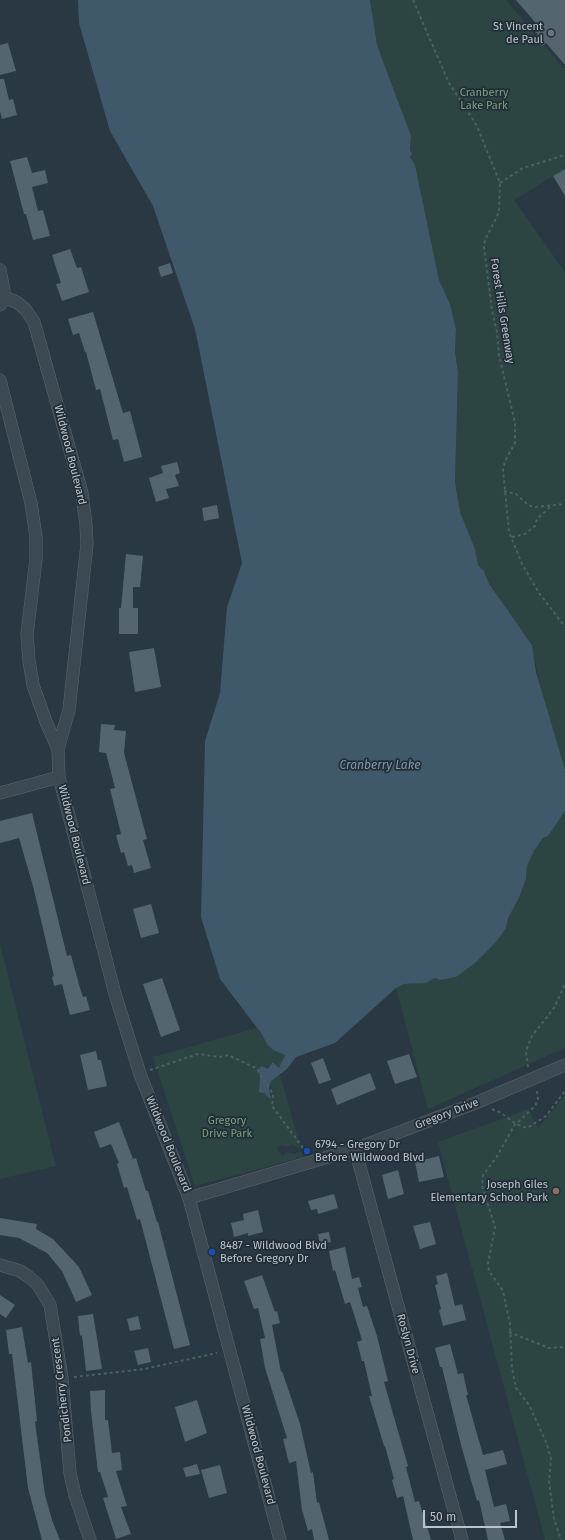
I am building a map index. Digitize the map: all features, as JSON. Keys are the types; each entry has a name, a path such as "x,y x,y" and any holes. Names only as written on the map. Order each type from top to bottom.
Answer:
{"street":[{"name":"Wildwood Boulevard","path":"0,270 3,301 18,303 26,310 34,322 82,493 86,525 87,544 69,710 58,748 59,777 115,994 140,1074 189,1198 280,1540"},
{"name":"Wildwood Boulevard","path":"0,380 31,503 36,537 36,559 27,634 29,661 33,685 46,722 58,748"},
{"path":"0,793 59,777"},
{"name":"Gregory Drive","path":"189,1198 355,1149 478,1102 565,1066"},
{"name":"Roslyn Drive","path":"355,1149 462,1540"},
{"name":"Pondicherry Crescent","path":"0,1265 20,1271 38,1285 45,1294 51,1310 62,1378 70,1473 75,1495 90,1540"}],"path":[{"name":"Forest Hills Greenway","path":"413,0 449,83 477,126 500,183 499,212 485,240 484,246 499,355 515,423 515,443 505,461 503,469 509,532 525,570 539,593 565,627"},
{"path":"500,183 523,168 565,155"},
{"path":"504,491 516,494 528,505 534,507 565,504"},
{"path":"512,537 525,534 535,526 537,519 551,506"},
{"path":"531,1071 527,1066 526,1051 532,1036 554,1008 565,984"},
{"path":"140,1074 198,1054 220,1057 228,1055 256,1068 273,1094 272,1106 313,1161"},
{"path":"537,1091 538,1100 535,1106 516,1124 496,1158 486,1170 482,1180 495,1227 488,1264 489,1271 503,1292 510,1324 509,1332 516,1388 529,1405 547,1444 551,1459 549,1481 554,1519 561,1540"},
{"path":"478,1102 501,1113 516,1124 527,1128 546,1116 565,1091"},
{"path":"509,1332 549,1348 565,1347"},
{"path":"62,1378 144,1369 230,1350"}],"green space":[{"name":"Cranberry Lake Park","path":"370,0 506,0 565,70 565,162 563,170 514,200 565,272 565,770 544,702 531,643 514,622 489,585 484,571 478,565 475,549 460,512 455,482 458,372 455,352 456,329 450,304 439,280 415,165 409,157 411,143 397,97 377,45"},
{"path":"565,811 565,1048 428,1109 396,988 404,984 426,983 435,978 440,980 456,977 496,942 506,928 508,918 519,898 526,879 527,866 534,851 543,838 548,836"},
{"path":"0,944 56,1166 0,1179"},
{"name":"Gregory Drive Park","path":"257,1028 267,1044 273,1050 285,1055 279,1068 274,1062 268,1069 263,1066 258,1070 260,1076 259,1091 264,1093 270,1100 272,1099 270,1083 273,1078 280,1075 301,1149 292,1144 288,1147 281,1145 277,1147 277,1149 283,1156 286,1152 295,1154 301,1151 303,1157 195,1186 153,1057"},
{"path":"565,1095 565,1540 545,1540 438,1142 529,1109 538,1128"}],"water":[{"name":"Cranberry Lake","path":"78,0 370,0 377,45 411,136 410,150 412,154 410,157 415,165 439,280 450,304 456,329 455,352 458,372 455,482 460,512 475,549 478,565 484,571 489,584 532,645 536,672 565,770 565,811 548,836 543,838 534,851 527,866 526,879 519,898 508,918 506,928 496,942 475,963 456,977 440,980 435,978 426,983 404,984 396,988 335,1043 296,1057 287,1069 271,1081 269,1087 271,1100 264,1093 259,1092 260,1076 258,1069 262,1066 268,1069 273,1062 279,1068 285,1055 273,1050 267,1044 261,1033 220,979 201,917 205,741 220,693 227,607 242,563 195,329 153,206 110,131 79,23"}],"building":[{"name":"St Vincent de Paul","path":"516,0 565,0 565,65 546,43 542,46 535,37 538,34 535,32 540,28"},
{"path":"8,43 16,71 0,75 0,45"},
{"path":"0,79 4,79 9,100 13,99 17,115 2,119 0,111"},
{"path":"27,157 32,173 45,170 48,183 32,187 38,211 43,210 50,236 33,240 26,214 24,214 10,161"},
{"path":"565,169 565,196 553,176"},
{"path":"70,249 77,268 81,267 89,292 62,301 56,284 61,283 52,255"},
{"path":"170,263 173,273 161,277 158,267"},
{"path":"93,312 123,413 130,411 142,457 124,462 118,439 113,440 100,389 96,390 86,352 79,333 73,335 68,319"},
{"path":"177,462 180,473 175,475 179,486 166,489 169,498 156,502 149,478 163,473 161,466"},
{"path":"217,505 219,518 204,521 202,508"},
{"path":"126,554 143,556 140,587 133,587 133,608 138,608 138,634 119,634 119,608 121,608"},
{"path":"154,648 161,687 135,692 129,652"},
{"path":"101,724 115,725 114,730 126,731 124,753 147,839 143,840 151,868 134,873 132,865 128,866 124,852 121,853 116,835 121,834 110,789 115,788 106,753 99,752"},
{"path":"32,813 67,956 71,955 83,997 86,996 90,1010 70,1015 62,984 54,986 52,977 54,976 33,886 19,838 0,843 0,821"},
{"path":"151,904 159,933 141,938 133,909"},
{"path":"162,978 180,1030 161,1037 143,984"},
{"path":"96,1051 98,1060 101,1060 107,1086 88,1090 80,1055"},
{"path":"409,1054 417,1077 395,1084 387,1061"},
{"path":"323,1058 331,1080 319,1084 311,1063"},
{"path":"370,1073 376,1089 337,1105 331,1089"},
{"path":"119,1122 133,1159 136,1158 146,1191 148,1191 158,1222 190,1345 174,1349 140,1219 137,1220 127,1187 124,1188 117,1164 119,1163 111,1144 100,1148 94,1132"},
{"path":"439,1156 444,1177 419,1182 415,1162"},
{"path":"398,1170 404,1194 388,1199 382,1175"},
{"path":"334,1194 338,1208 318,1214 317,1209 311,1210 308,1201"},
{"path":"258,1210 263,1232 248,1236 248,1233 234,1237 231,1223 244,1220 243,1214"},
{"path":"0,1218 37,1224 36,1229 53,1239 79,1267 92,1295 76,1302 62,1271 47,1253 19,1238 0,1235"},
{"path":"430,1222 436,1244 420,1249 413,1226"},
{"path":"329,1232 331,1242 320,1244 318,1234"},
{"path":"345,1247 352,1279 359,1277 362,1287 358,1288 363,1307 367,1306 377,1336 388,1381 384,1382 408,1466 406,1467 415,1502 419,1501 431,1540 413,1540 403,1496 397,1498 392,1480 394,1479 385,1446 369,1396 372,1396 364,1361 362,1361 357,1342 362,1340 350,1302 345,1304 335,1270 333,1271 329,1251"},
{"path":"447,1273 455,1306 462,1304 466,1320 443,1326 439,1310 441,1309 435,1285 438,1284 436,1276"},
{"path":"262,1275 275,1312 277,1311 280,1323 272,1325 281,1372 282,1371 300,1424 311,1473 313,1472 317,1503 319,1502 329,1540 314,1540 312,1529 308,1531 302,1510 296,1461 289,1463 283,1439 287,1438 265,1368 260,1339 265,1338 258,1308 254,1309 244,1281"},
{"path":"0,1295 15,1305 6,1318 0,1314"},
{"path":"93,1314 102,1369 86,1371 82,1335 80,1336 78,1316"},
{"path":"138,1316 141,1329 130,1331 127,1319"},
{"path":"22,1327 28,1363 31,1362 37,1421 35,1422 45,1495 52,1520 60,1540 42,1540 28,1488 12,1354 9,1354 6,1330"},
{"path":"450,1344 458,1374 463,1373 468,1395 466,1395 483,1455 503,1450 507,1464 485,1470 494,1507 506,1504 510,1521 500,1523 505,1540 488,1540 479,1500 477,1501 461,1445 442,1367 440,1367 435,1348"},
{"path":"148,1348 151,1362 138,1365 134,1351"},
{"path":"105,1390 105,1420 108,1420 112,1453 120,1452 122,1470 116,1471 127,1506 121,1507 131,1534 116,1539 103,1498 108,1497 100,1472 98,1472 91,1411 90,1391"},
{"path":"197,1400 207,1433 185,1442 175,1407"},
{"path":"197,1464 200,1474 186,1477 183,1468"},
{"path":"220,1465 227,1493 209,1498 201,1470"}],"place":[{"name":"St Vincent de Paul","path":"551,33"},
{"name":"6794 - Gregory Dr Before Wildwood Blvd","path":"307,1151"},
{"name":"Joseph Giles Elementary School Park","path":"556,1191"},
{"name":"8487 - Wildwood Blvd Before Gregory Dr","path":"212,1252"}]}
